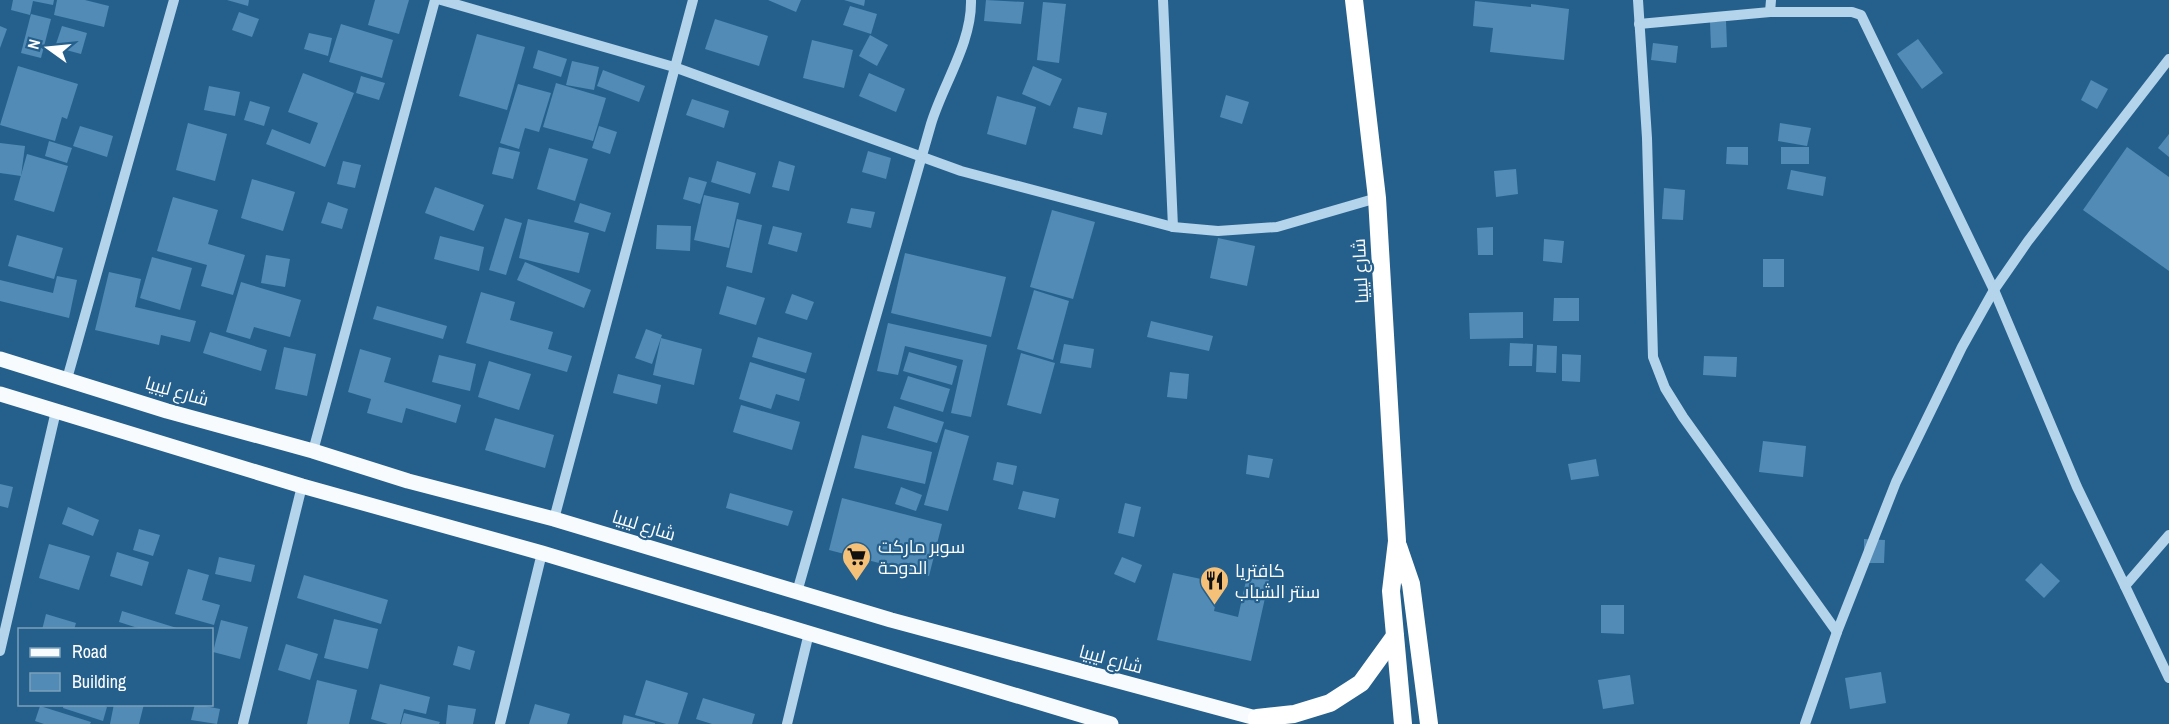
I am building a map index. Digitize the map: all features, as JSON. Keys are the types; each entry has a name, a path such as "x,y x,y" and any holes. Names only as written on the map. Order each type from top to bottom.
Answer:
{"highway":[{"name":"شارع ليبيا","path":"1354,0 1377,198 1397,541 1390,591 1403,724"},
{"name":"شارع ليبيا","path":"1397,541 1411,584 1429,724"},
{"path":"1257,718 1294,714 1330,703 1361,683 1395,636"}],"main road":[{"name":"شارع ليبيا","path":"0,359 167,411 313,451 408,481 554,519 990,648 1278,724"},
{"path":"0,394 302,486 542,553 809,633 1077,719 1111,724"}],"street":[{"path":"67,380 174,0"},
{"path":"313,451 435,0"},
{"path":"441,0 674,67 961,171 1173,227 1218,231 1277,227 1377,198"},
{"path":"554,519 693,0"},
{"path":"797,592 882,285 931,121 968,28 971,0"},
{"path":"1163,0 1173,227"},
{"path":"1638,0 1647,138 1653,357 1658,374 1683,417 1838,632"},
{"path":"1770,12 1771,0"},
{"path":"1640,24 1770,12 1852,12 1861,15 1995,290 2077,487 2169,678"},
{"path":"1805,724 1896,482 1962,347 1995,290 2028,241 2169,59"},
{"path":"0,651 56,411"},
{"path":"243,724 302,486"},
{"path":"2125,586 2169,535"},
{"path":"500,724 542,553"},
{"path":"787,724 809,633"}],"building":[{"path":"13,0 54,0 53,5 33,1 30,15 11,10"},
{"path":"57,0 85,0 109,6 104,27 54,15"},
{"path":"227,0 249,0 248,6"},
{"path":"375,0 409,0 399,34 368,25"},
{"path":"768,0 801,0 796,12"},
{"path":"844,0 865,0 864,6"},
{"path":"986,0 1024,2 1021,24 984,21"},
{"path":"1475,1 1569,9 1564,60 1490,52 1493,28 1473,26"},
{"path":"1043,2 1066,4 1059,63 1037,60"},
{"path":"850,6 877,14 871,34 843,25"},
{"path":"239,12 259,19 252,37 232,30"},
{"path":"31,14 51,19 41,58 21,53"},
{"path":"715,19 768,36 759,66 705,49"},
{"path":"1726,21 1727,47 1711,48 1710,22"},
{"path":"341,24 393,40 382,78 329,62"},
{"path":"0,26 7,29 0,48"},
{"path":"62,26 87,33 81,54 55,47"},
{"path":"309,33 332,38 328,56 304,49"},
{"path":"477,34 525,47 507,110 459,96"},
{"path":"870,35 888,45 877,66 859,56"},
{"path":"1918,39 1943,73 1922,89 1897,54"},
{"path":"812,40 853,50 844,88 803,78"},
{"path":"1653,43 1678,46 1676,63 1651,60"},
{"path":"538,50 567,59 561,77 533,68"},
{"path":"572,61 599,67 594,90 566,85"},
{"path":"18,66 78,84 67,119 62,117 55,141 0,125"},
{"path":"1033,66 1062,79 1050,106 1022,94"},
{"path":"603,70 645,86 639,102 597,86"},
{"path":"303,73 354,93 325,167 266,144 272,129 310,144 318,123 288,112"},
{"path":"869,73 905,89 896,112 859,96"},
{"path":"361,76 385,83 379,100 356,93"},
{"path":"2091,80 2108,89 2097,109 2081,100"},
{"path":"556,83 606,98 593,141 543,127"},
{"path":"518,84 551,93 539,132 525,128 519,149 500,143"},
{"path":"209,86 240,92 235,116 204,110"},
{"path":"1226,95 1249,102 1242,124 1220,117"},
{"path":"997,96 1036,107 1026,145 987,134"},
{"path":"692,99 729,111 724,128 686,115"},
{"path":"250,101 270,107 264,126 244,120"},
{"path":"1078,107 1107,113 1102,135 1073,128"},
{"path":"188,123 227,134 215,181 176,170"},
{"path":"1780,123 1811,128 1807,146 1778,141"},
{"path":"80,126 113,136 107,157 73,146"},
{"path":"599,126 617,132 610,154 592,148"},
{"path":"2169,134 2169,157 2158,148"},
{"path":"49,141 72,148 67,163 45,156"},
{"path":"0,143 25,146 21,176 0,173"},
{"path":"499,147 520,152 513,179 492,174"},
{"path":"1727,147 1748,147 1748,165 1726,164"},
{"path":"1781,147 1809,147 1809,164 1781,164"},
{"path":"2127,147 2169,177 2169,271 2083,210"},
{"path":"549,148 588,159 575,201 537,189"},
{"path":"868,151 891,158 886,179 862,172"},
{"path":"27,154 68,166 54,212 14,200"},
{"path":"343,161 361,165 355,188 337,184"},
{"path":"717,161 756,173 750,194 711,182"},
{"path":"779,161 795,166 789,191 772,187"},
{"path":"1516,169 1518,194 1496,197 1494,171"},
{"path":"1791,170 1826,177 1823,196 1787,189"},
{"path":"689,177 707,182 700,204 683,199"},
{"path":"252,179 295,192 283,231 241,218"},
{"path":"435,187 484,205 474,231 425,213"},
{"path":"1664,188 1685,190 1683,220 1662,219"},
{"path":"704,195 739,203 729,248 694,240"},
{"path":"173,197 218,210 208,244 245,255 233,295 201,286 207,265 157,251"},
{"path":"328,202 348,209 342,229 321,223"},
{"path":"580,203 611,213 605,232 574,222"},
{"path":"851,208 875,212 871,228 847,223"},
{"path":"1052,210 1095,222 1073,299 1030,287"},
{"path":"505,218 522,223 506,275 489,270"},
{"path":"528,219 589,233 579,273 519,258"},
{"path":"737,219 762,225 752,273 726,267"},
{"path":"657,225 691,226 690,251 656,249"},
{"path":"773,226 802,233 797,252 768,244"},
{"path":"1493,227 1493,255 1478,255 1477,228"},
{"path":"17,235 63,248 54,279 8,266"},
{"path":"440,236 484,247 479,271 434,259"},
{"path":"1218,238 1255,246 1247,286 1210,278"},
{"path":"1544,239 1564,241 1562,263 1543,261"},
{"path":"905,253 1006,277 991,337 891,313"},
{"path":"266,255 290,259 285,287 261,283"},
{"path":"152,257 192,268 180,310 140,298"},
{"path":"1763,259 1784,259 1784,287 1763,287"},
{"path":"525,262 591,290 584,308 517,280"},
{"path":"109,272 141,279 135,307 196,321 190,342 161,335 159,345 95,330"},
{"path":"57,276 77,280 69,318 0,301 0,280 53,293"},
{"path":"241,282 301,300 290,337 254,327 250,339 226,332"},
{"path":"727,286 765,298 756,325 719,314"},
{"path":"1034,290 1069,301 1053,360 1017,349"},
{"path":"481,292 515,302 510,320 553,332 548,349 572,356 567,372 466,343"},
{"path":"792,294 814,302 807,320 785,313"},
{"path":"1554,298 1579,298 1579,321 1553,321"},
{"path":"377,306 447,326 443,339 373,319"},
{"path":"1523,312 1523,338 1470,339 1469,313"},
{"path":"1151,321 1213,336 1209,351 1147,337"},
{"path":"888,323 987,345 971,417 951,413 963,360 905,346 898,375 877,371"},
{"path":"646,329 662,335 652,364 635,358"},
{"path":"210,332 267,350 261,371 203,353"},
{"path":"758,337 812,353 806,373 752,357"},
{"path":"661,338 702,349 694,385 653,375"},
{"path":"1510,343 1533,344 1532,366 1509,366"},
{"path":"1064,344 1094,349 1091,368 1060,363"},
{"path":"1537,345 1557,346 1556,373 1536,372"},
{"path":"284,347 316,354 307,396 275,389"},
{"path":"360,349 391,358 384,382 461,405 456,423 406,408 402,423 367,413 371,399 348,392"},
{"path":"909,352 957,366 952,385 903,371"},
{"path":"1021,353 1055,363 1041,414 1007,405"},
{"path":"1562,354 1581,355 1580,382 1562,381"},
{"path":"439,355 476,364 470,391 432,382"},
{"path":"1704,356 1737,357 1736,377 1703,375"},
{"path":"489,361 531,374 519,410 478,397"},
{"path":"750,362 805,379 799,401 776,394 771,409 739,399"},
{"path":"1170,372 1189,374 1187,399 1167,397"},
{"path":"618,374 661,385 657,404 613,393"},
{"path":"908,376 950,389 943,412 900,399"},
{"path":"741,405 800,422 792,450 733,432"},
{"path":"894,406 944,422 937,443 887,428"},
{"path":"495,418 554,435 545,468 485,450"},
{"path":"945,429 969,436 948,511 924,505"},
{"path":"862,435 932,452 925,484 854,468"},
{"path":"1763,441 1806,446 1803,477 1759,472"},
{"path":"1248,455 1273,459 1269,478 1246,474"},
{"path":"1596,459 1599,476 1571,480 1568,464"},
{"path":"997,462 1017,466 1013,485 993,480"},
{"path":"0,484 13,487 8,508 0,506"},
{"path":"901,487 922,495 916,511 895,504"},
{"path":"1023,491 1059,499 1055,518 1018,509"},
{"path":"730,493 793,511 788,526 726,508"},
{"path":"842,498 942,524 929,576 829,550"},
{"path":"1125,503 1141,507 1134,537 1118,533"},
{"path":"68,507 99,520 93,536 62,524"},
{"path":"139,529 160,535 153,556 133,550"},
{"path":"1864,539 1885,540 1884,563 1864,563"},
{"path":"49,544 90,556 79,590 39,578"},
{"path":"117,552 149,562 142,586 110,576"},
{"path":"219,557 255,565 251,582 215,574"},
{"path":"1122,557 1142,565 1135,583 1114,574"},
{"path":"2041,563 2060,581 2044,598 2025,580"},
{"path":"188,569 209,575 202,600 220,605 214,625 175,614"},
{"path":"1173,573 1220,583 1214,611 1238,617 1247,576 1269,580 1251,661 1157,640"},
{"path":"304,575 388,600 381,624 297,598"},
{"path":"1601,605 1624,605 1624,634 1601,633"},
{"path":"122,611 177,628 138,628 119,622"},
{"path":"46,614 76,623 75,628 42,628"},
{"path":"334,619 378,629 368,669 324,658"},
{"path":"221,620 248,627 240,659 213,652"},
{"path":"286,644 318,654 310,680 278,670"},
{"path":"458,646 475,651 470,670 453,665"},
{"path":"1881,672 1886,703 1850,709 1845,678"},
{"path":"1630,675 1634,704 1603,709 1598,680"},
{"path":"317,680 357,690 349,724 307,724"},
{"path":"646,680 688,693 678,724 666,724 635,715"},
{"path":"380,684 430,697 426,714 404,709 400,724 388,724 371,719"},
{"path":"703,698 755,714 752,724 712,724 696,719"},
{"path":"535,704 570,714 567,724 529,724"},
{"path":"448,705 476,709 473,724 446,724"},
{"path":"40,706 91,722 90,724 44,724 35,721"},
{"path":"64,706 107,707 103,721 63,708"},
{"path":"114,706 144,706 139,724 110,724"},
{"path":"194,706 220,709 217,724 191,720"},
{"path":"404,713 440,722 439,724 401,724"},
{"path":"624,715 655,723 655,724 622,724"}],"place":[{"name":"سوبر ماركت الدوحة","path":"857,582"},
{"name":"كافتريا سنتر الشباب","path":"1214,606"}]}
